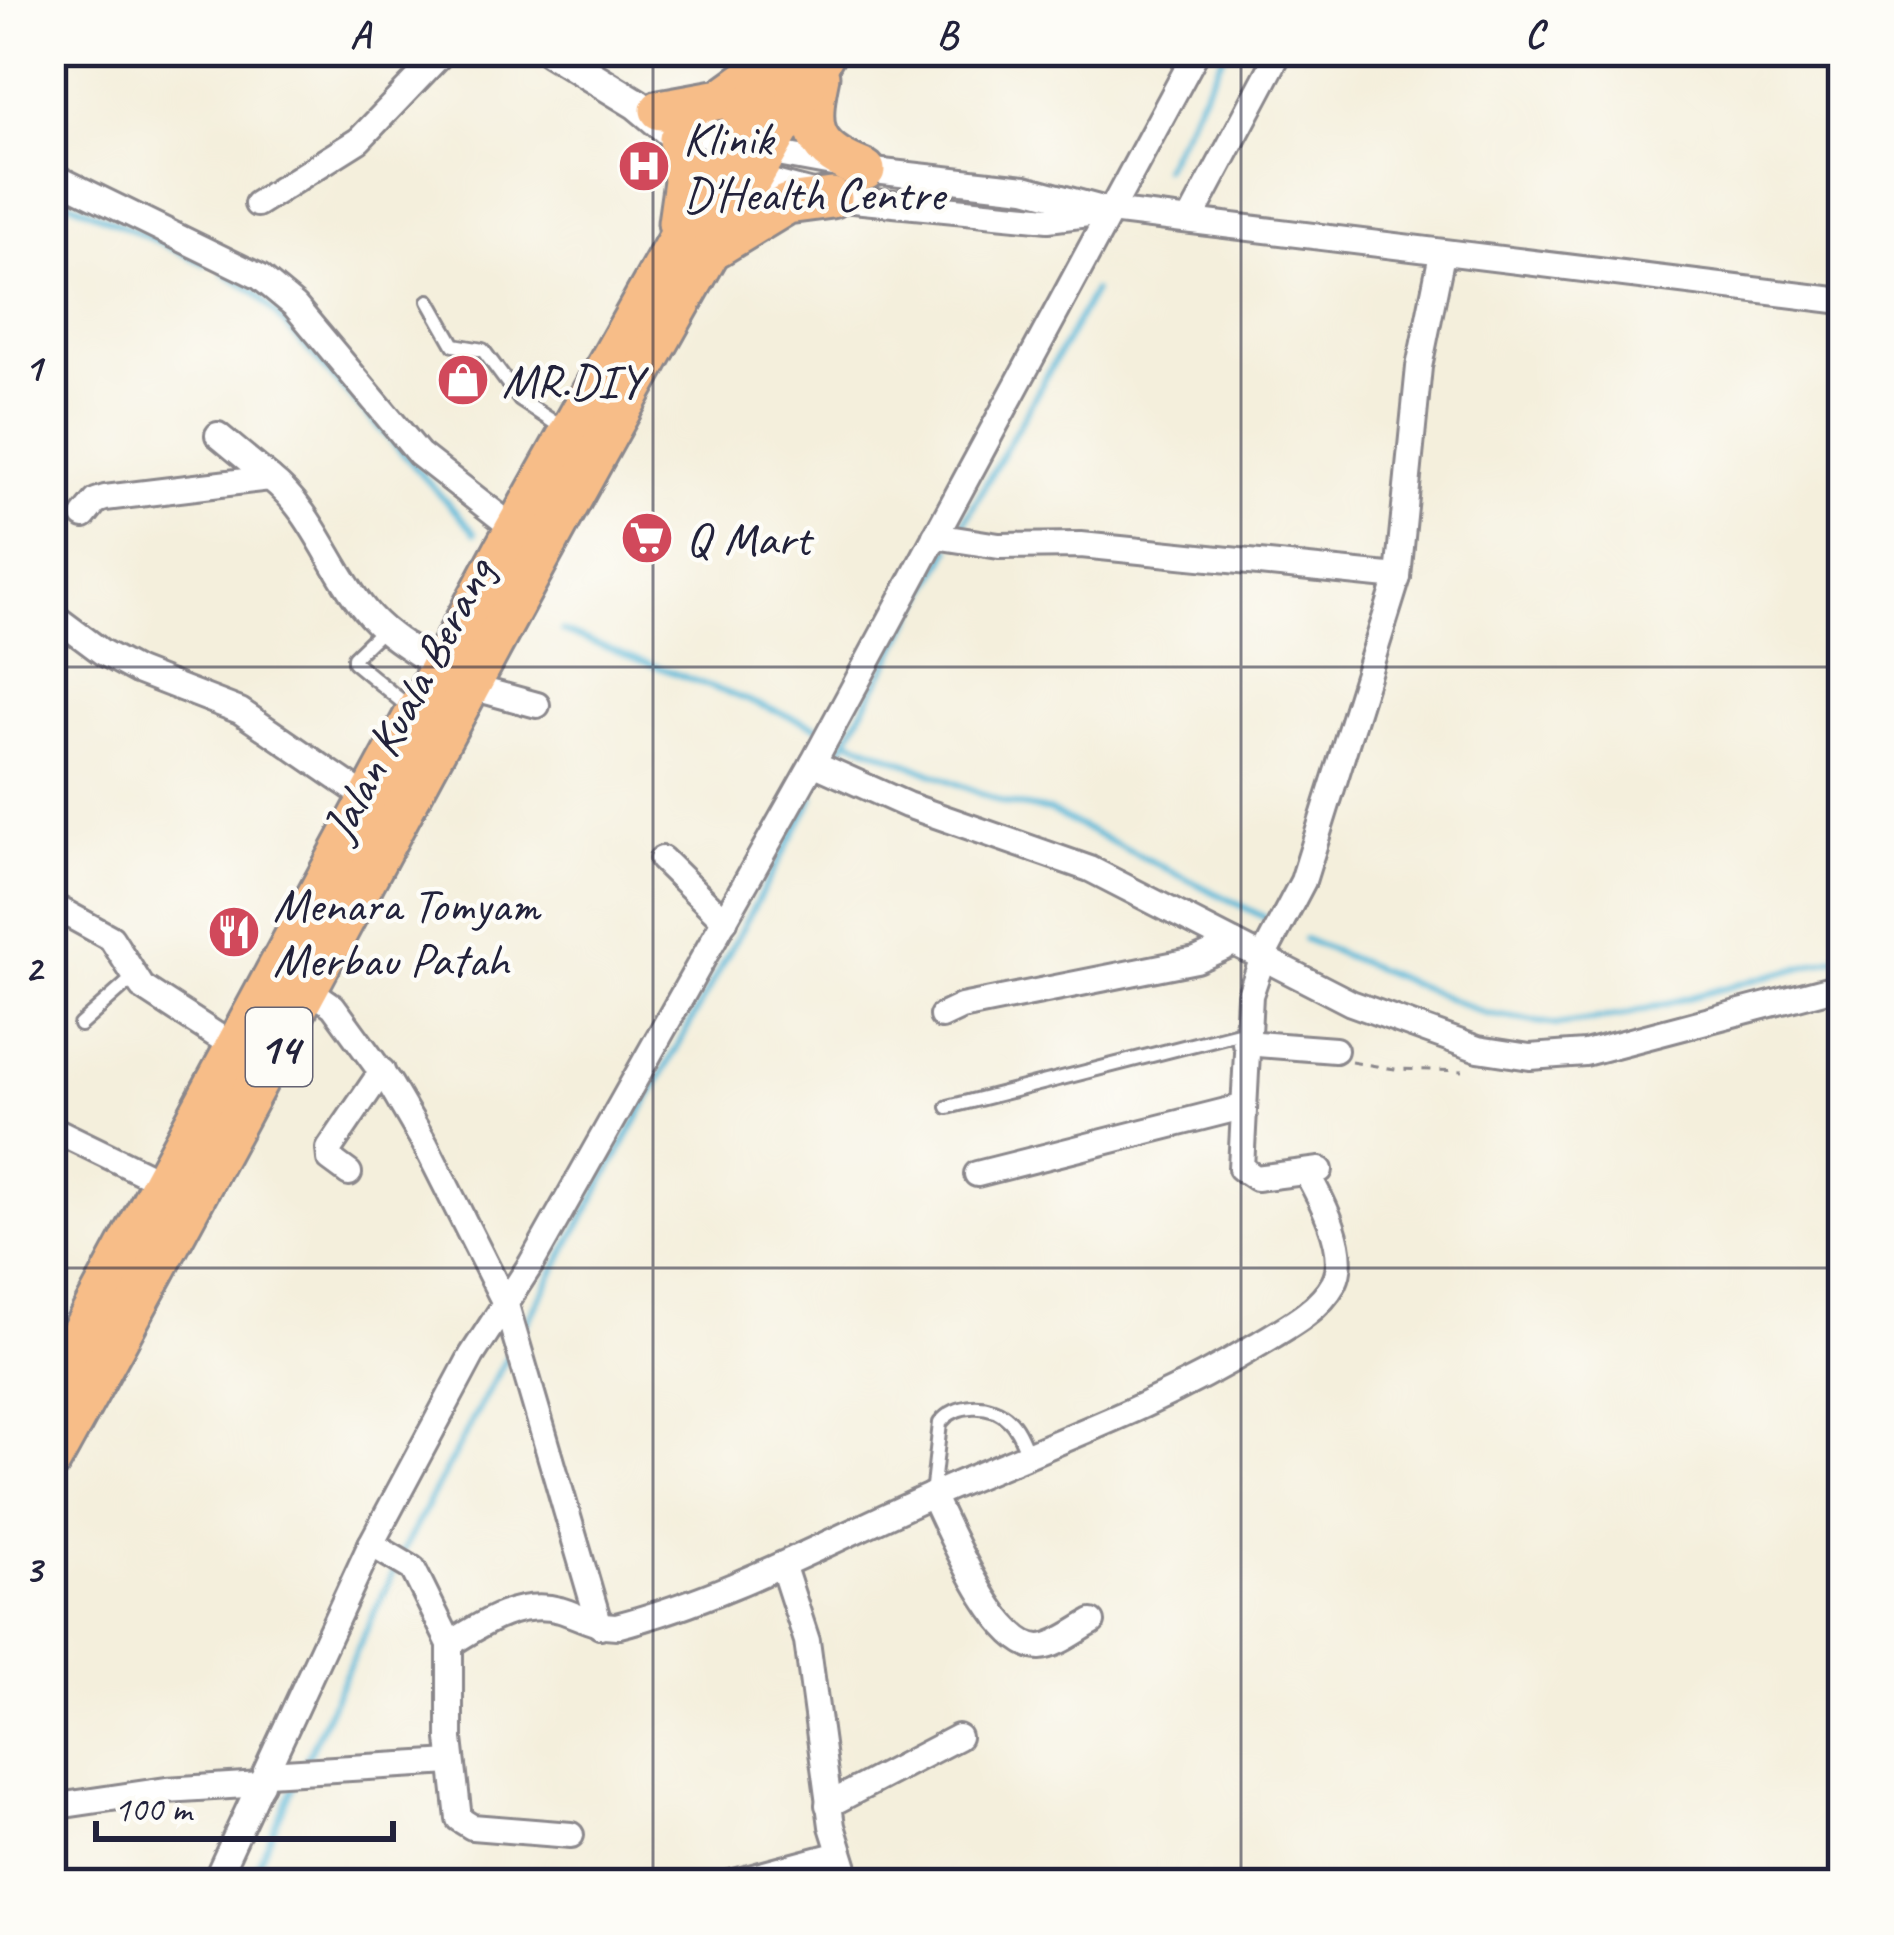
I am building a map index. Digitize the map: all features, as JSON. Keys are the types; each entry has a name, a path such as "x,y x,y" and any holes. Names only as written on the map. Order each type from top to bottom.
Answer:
{"highway":[{"path":"667,256 683,200 658,117 721,99 759,74 782,51"},
{"name":"Jalan Kuala Berang","path":"51,1388 417,713 456,678 711,251 782,51"},
{"path":"825,52 814,113 818,141 838,160 865,170"},
{"name":"Jalan Kuala Berang","path":"51,1461 310,989 456,678 516,530 667,256 825,52"},
{"path":"711,251 787,204 832,198"}],"street":[{"path":"257,204 359,140 444,51"},
{"path":"550,51 658,117 832,198 1048,219 1110,211"},
{"path":"214,1884 280,1774 377,1546 472,1355 507,1311 813,763 1197,51"},
{"path":"1191,218 1280,51"},
{"path":"743,159 1025,188 1110,211 1843,301"},
{"path":"51,175 260,277 296,306 419,454 516,530"},
{"path":"450,1644 496,1616 538,1607 600,1626 632,1622 783,1567 932,1495 1170,1394 1233,1360 1313,1307 1331,1288 1340,1256 1313,1171 1264,1178 1247,1175 1239,1161 1250,995 1263,957 1303,881 1397,577 1419,367 1442,254"},
{"path":"51,256 51,280"},
{"path":"218,435 285,489 364,609 383,629 456,678 537,705"},
{"path":"84,516 105,498 270,478"},
{"path":"935,536 999,546 1081,545 1397,577"},
{"path":"51,614 137,671 255,720 370,800"},
{"path":"813,763 907,805 1075,863 1351,1003 1456,1042 1530,1057 1586,1053 1843,985"},
{"path":"662,859 725,921"},
{"path":"51,905 110,938 133,978 236,1048"},
{"path":"942,1016 961,1007 1196,960 1234,943"},
{"path":"310,989 333,1006 382,1071 425,1144 507,1311 600,1626"},
{"path":"1246,1037 1335,1050"},
{"path":"349,1173 330,1159 328,1149 382,1071"},
{"path":"976,1174 1242,1107"},
{"path":"51,1128 162,1182"},
{"path":"932,1495 981,1590 1015,1638 1023,1644 1047,1646 1092,1622"},
{"path":"377,1546 413,1569 450,1644 452,1762 457,1814 463,1824 571,1835"},
{"path":"783,1567 807,1641 828,1805 850,1884"},
{"path":"828,1805 958,1737"},
{"path":"51,1807 280,1774 452,1762"},
{"path":"727,1884 839,1854"}],"lane":[{"path":"430,302 454,345 483,350 520,400 570,433"},
{"path":"383,629 354,657 355,662 417,713"},
{"path":"80,1025 133,978"},
{"path":"948,1107 1246,1037"},
{"path":"932,1495 940,1423 952,1412 983,1407 1000,1413 1015,1428 1029,1455"}],"path":[{"path":"1335,1050 1358,1065 1463,1071"}],"waterway":[{"path":"1110,176 1178,51"},
{"path":"1163,168 1226,51"},
{"path":"51,193 206,264"},
{"path":"223,272 255,292 475,533"},
{"path":"960,530 1094,291"},
{"path":"839,754 950,549"},
{"path":"562,631 818,727"},
{"path":"848,739 1004,803 1049,811 1268,919"},
{"path":"521,1332 814,797"},
{"path":"1304,939 1486,1014 1557,1025 1624,1015 1843,956"},
{"path":"401,1554 511,1349"},
{"path":"303,1766 396,1566"},
{"path":"249,1884 297,1778"}],"place":[{"name":"Klinik D'Health Centre","path":"644,166"},
{"name":"MR.DIY","path":"463,380"},
{"name":"Q Mart","path":"647,538"},
{"name":"Menara Tomyam Merbau Patah","path":"234,932"}]}
